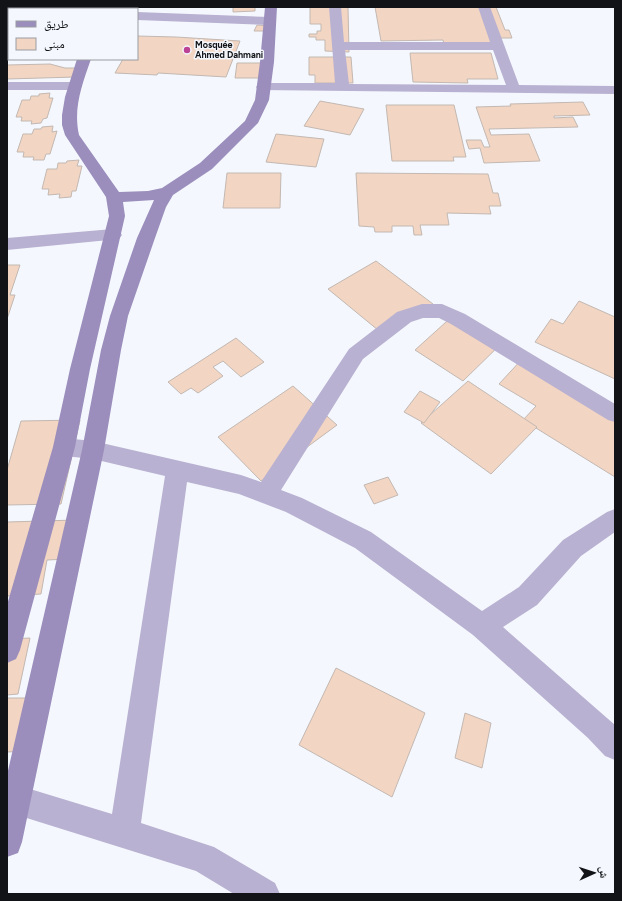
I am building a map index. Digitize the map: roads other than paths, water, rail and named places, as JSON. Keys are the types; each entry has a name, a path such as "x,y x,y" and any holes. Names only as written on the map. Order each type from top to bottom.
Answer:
{"street":[{"path":"335,7 342,87"},
{"path":"484,7 514,89"},
{"path":"114,197 148,196 167,192 206,166 251,123 262,100 271,14 138,16"},
{"path":"338,46 498,46"},
{"path":"7,650 64,447 117,216 114,197 72,135 68,123 70,98 84,60"},
{"path":"7,86 75,86"},
{"path":"263,87 615,90"},
{"path":"7,842 12,800 93,450 109,358 119,316 158,207 167,192"},
{"path":"7,244 113,234"},
{"path":"266,494 356,354 404,317 422,311 442,311 458,319 615,414"},
{"path":"82,364 109,358"},
{"path":"64,447 93,450 241,485 294,504 363,540 482,626 598,728 615,746"},
{"path":"124,833 176,469"},
{"path":"482,626 528,596 572,548 615,519"},
{"path":"12,800 204,858 264,894"}],"place":[{"name":"Mosquée Ahmed Dahmani","path":"187,50"}]}
